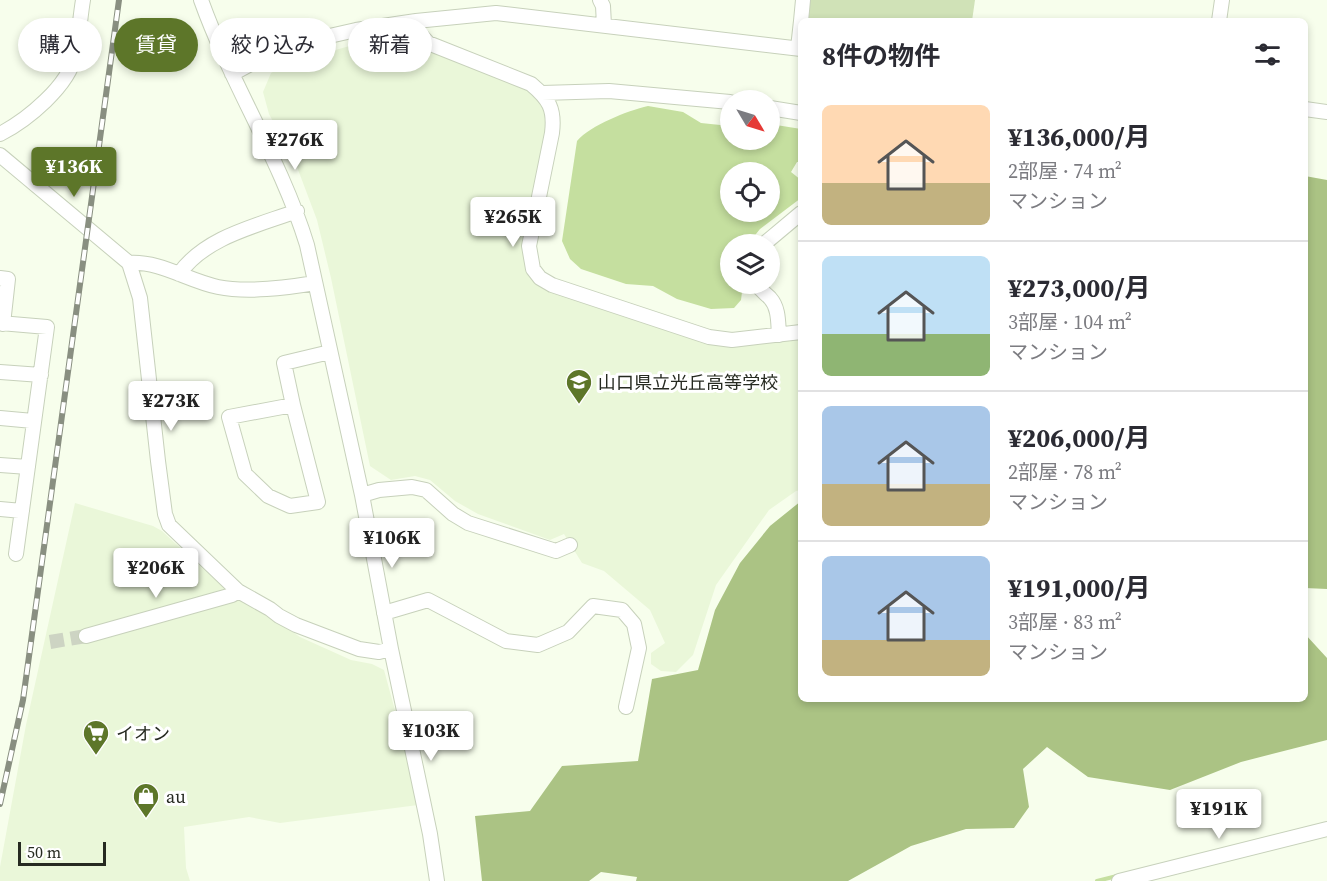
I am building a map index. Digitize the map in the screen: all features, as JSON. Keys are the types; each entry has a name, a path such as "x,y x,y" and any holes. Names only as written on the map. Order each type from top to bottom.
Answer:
{"street":[{"path":"0,134 37,108 58,89 70,72 75,56 83,0"},
{"path":"201,0 214,35 297,211 307,245 362,495 391,649 430,834 437,881"},
{"path":"600,0 603,6 604,25"},
{"path":"801,18 803,0"},
{"path":"1220,18 1222,0"},
{"path":"432,19 496,13 798,48"},
{"path":"232,74 258,60 303,42 348,32"},
{"path":"432,45 531,84 542,93 550,105 554,118 529,246 534,269 540,278 552,285 709,337 732,340 798,332"},
{"path":"542,93 609,90 720,101"},
{"path":"780,110 798,113"},
{"path":"1308,110 1327,112"},
{"path":"0,155 129,263 140,298 158,461 168,525 238,591 296,625 359,649 379,652 391,649"},
{"path":"179,274 200,251 229,237 297,211"},
{"path":"776,234 798,216"},
{"path":"129,263 141,262 219,288 245,290 315,283"},
{"path":"0,278 8,279 2,323 47,327 15,554"},
{"path":"765,294 771,299 778,314 779,335"},
{"path":"293,405 229,417 245,474 268,496 290,507 318,502 284,363 330,352"},
{"path":"0,372 41,375"},
{"path":"0,418 33,421"},
{"path":"0,465 28,467"},
{"path":"362,495 379,490 412,487 426,490 468,524 556,550 570,545"},
{"path":"0,509 22,511"},
{"path":"86,636 232,595 238,591"},
{"path":"384,613 428,600 506,641 538,645 568,632 593,606 622,610 634,624 639,648 626,707"},
{"path":"1119,881 1327,829"}],"shaded area":[{"path":"809,0 975,0 972,18 806,18"},
{"name":"山口県立光丘高等学校","path":"348,46 348,72 432,72 432,47 535,91 549,113 532,278 707,341 798,336 798,491 769,510 716,585 693,655 676,672 661,671 651,664 651,653 665,643 650,610 604,571 582,563 564,534 550,540 478,514 455,501 430,480 415,476 391,480 370,466 317,220 297,167 269,114 263,92 271,73 336,72 336,50"},
{"path":"648,106 683,112 701,123 720,125 720,150 780,150 780,126 798,129 798,162 791,172 798,178 798,200 780,214 780,162 720,162 720,222 769,222 756,234 720,234 720,294 742,294 741,300 734,308 711,309 677,299 653,286 626,284 581,269 570,259 562,241 577,141 600,124"},
{"path":"1308,177 1327,180 1327,589 1308,588"},
{"path":"75,503 153,526 162,531 213,578 300,637 351,660 372,664 384,670 412,773 418,805 280,823 249,817 184,827 186,868 190,881 0,881 0,867 26,725"},
{"path":"798,503 798,702 1308,702 1308,637 1327,658 1327,740 1241,762 1170,790 1088,777 1047,747 1023,769 1029,807 1014,828 966,829 911,846 848,881 636,881 637,877 601,872 589,881 482,881 475,816 530,811 562,766 638,761 652,679 698,670 715,610 740,563 770,526"}],"waterway":[{"path":"1097,881 1117,876"}],"tunnel":[{"path":"50,642 86,636"}],"railway":[{"path":"0,804 23,700 119,0"}],"place":[{"name":"山口県立光丘高等学校","path":"579,405"},
{"name":"イオン","path":"96,756"},
{"name":"au","path":"146,819"}]}
